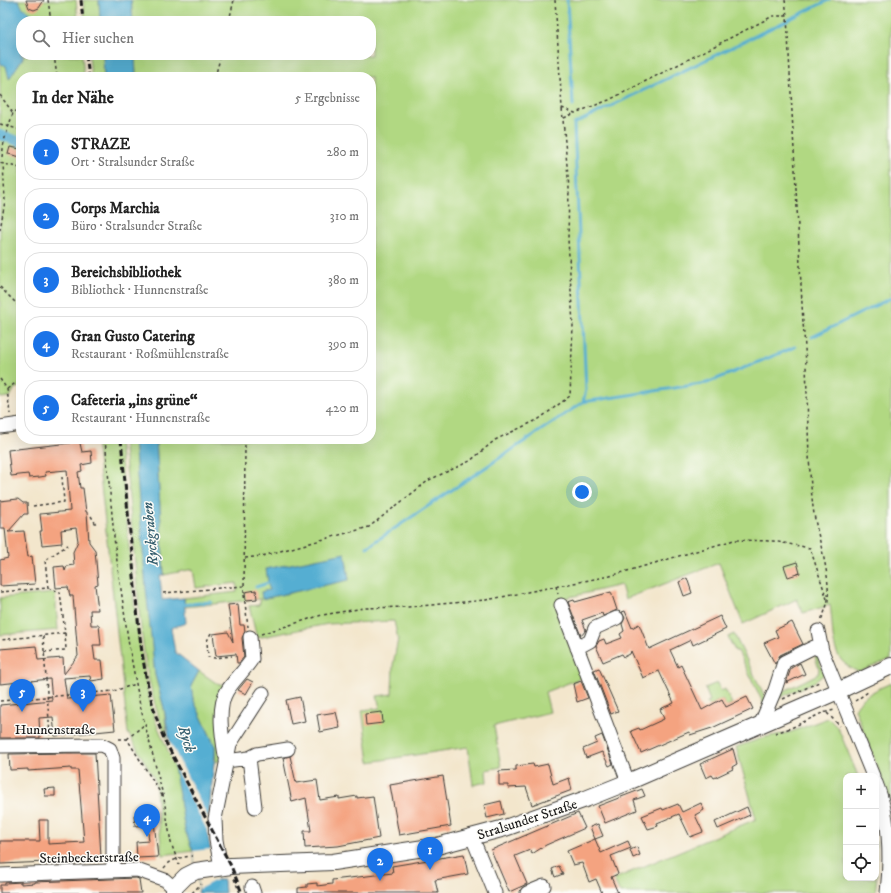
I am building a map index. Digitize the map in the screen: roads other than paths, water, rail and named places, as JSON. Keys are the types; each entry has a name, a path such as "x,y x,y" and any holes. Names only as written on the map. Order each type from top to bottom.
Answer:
{"main road":[{"name":"Stralsunder Straße","path":"174,890 186,876 196,871 333,862 437,846 536,818 628,782 761,723 838,691 891,666"}],"street":[{"path":"561,605 628,782"},
{"path":"577,648 590,641 595,628 617,618"},
{"path":"818,631 822,651 872,773"},
{"path":"226,761 222,736 222,710 226,691 252,660 254,635"},
{"path":"761,723 769,706 784,662 814,647 822,651"},
{"path":"223,870 216,840 215,819 226,761 230,744 236,732 263,693"},
{"name":"Hunnenstraße","path":"0,746 102,745 110,749 115,768 113,871"},
{"path":"226,761 249,758 257,754 288,749"},
{"path":"249,758 255,807"},
{"path":"879,791 889,835 889,876 886,893"},
{"path":"472,837 495,893"},
{"name":"Steinbeckerstraße","path":"0,875 128,870 144,872 165,880 174,890"}],"water":[{"path":"0,0 19,0 22,7 35,16 16,16 16,60 22,60 9,79 6,66 1,64"},
{"path":"99,0 131,0 133,16 100,16"},
{"path":"103,60 135,60 136,72 104,72"},
{"path":"134,444 156,444 164,575 160,576 162,600 184,598 186,623 171,628 175,652 199,671 191,686 193,699 215,746 207,831 216,880 224,880 225,893 198,893 199,889 193,851 185,830 164,708 155,675 146,589"},
{"path":"345,553 349,580 262,599 261,592 269,590 266,569"}],"waterway":[{"path":"567,0 573,105"},
{"path":"367,547 583,402 586,390 574,124 829,0"},
{"path":"0,135 16,140"},
{"path":"812,337 891,298"},
{"path":"583,402 707,383 795,347"},
{"path":"256,587 268,583"},
{"path":"180,605 211,602"}],"railway":[{"path":"81,0 83,16"},
{"path":"87,60 88,72"},
{"path":"121,444 140,639 152,701 165,741 231,866 242,893"}],"place":[{"name":"Cafeteria „ins grüne“","path":"22,712"},
{"name":"Bereichsbibliothek","path":"83,712"},
{"name":"Gran Gusto Catering","path":"147,837"},
{"name":"STRAZE","path":"430,870"},
{"name":"Corps Marchia","path":"380,881"}],"water label":[{"name":"Ryckgraben","path":"150,534"},
{"name":"Ryck","path":"187,739"}]}
